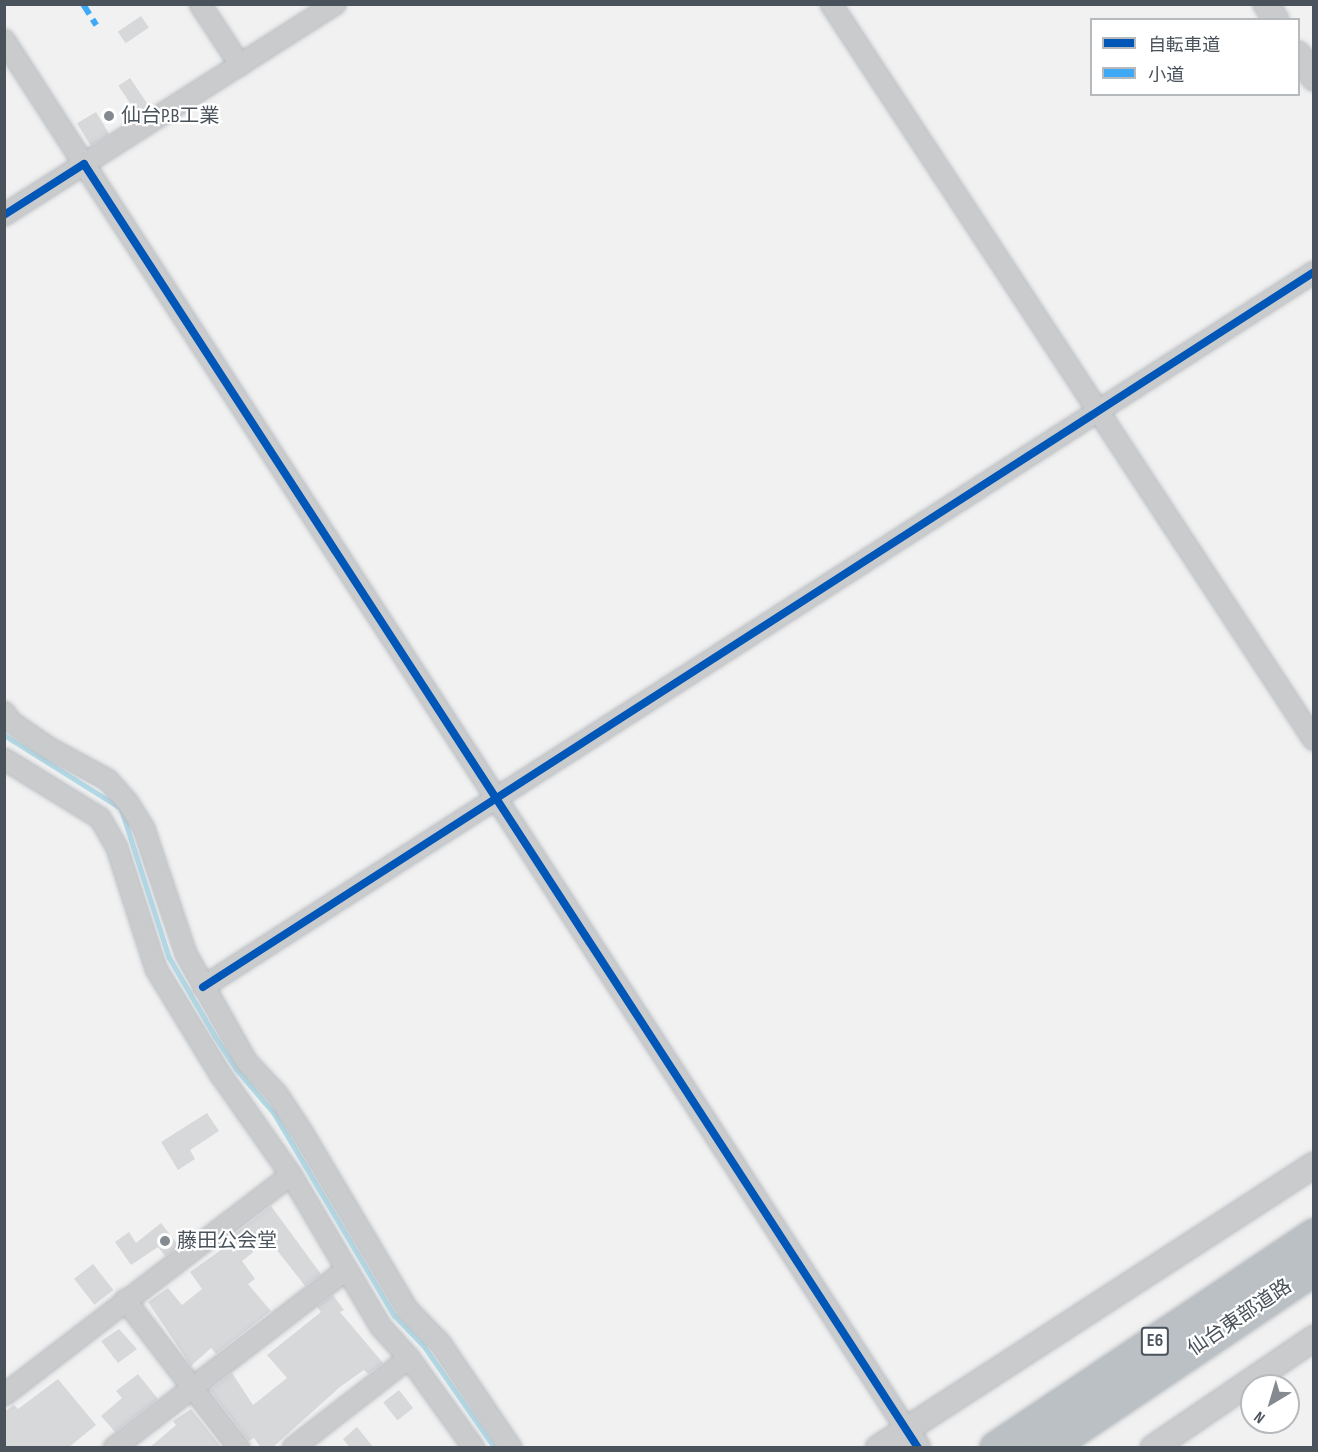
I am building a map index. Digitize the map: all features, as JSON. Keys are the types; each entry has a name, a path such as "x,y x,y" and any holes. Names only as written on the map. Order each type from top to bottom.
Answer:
{"highway":[{"name":"仙台東部道路","path":"996,1448 1314,1235"},
{"name":"仙台東部道路","path":"1046,1448 1314,1268"}],"street":[{"path":"200,4 240,65"},
{"path":"4,215 335,4"},
{"path":"831,4 1314,740"},
{"path":"1266,4 1275,18"},
{"path":"4,40 912,1438"},
{"path":"1300,56 1314,78"},
{"path":"203,987 1096,409 1314,272"},
{"path":"4,712 11,722 49,748 108,780 128,803 144,829 186,954 246,1061 277,1094 302,1132 407,1310 440,1343 511,1448"},
{"path":"4,759 100,818 117,848 156,969 220,1074 291,1175 381,1327 410,1358 474,1448"},
{"path":"878,1448 912,1438 1314,1165"},
{"path":"4,1395 291,1175"},
{"path":"114,1448 346,1270"},
{"path":"125,1300 194,1386 239,1448"},
{"path":"1153,1448 1314,1338"},
{"path":"293,1448 410,1358"}],"building":[{"path":"141,16 149,28 126,43 118,32"},
{"path":"130,78 150,108 139,116 118,86"},
{"path":"96,112 109,134 91,146 77,123"},
{"path":"207,1113 219,1131 190,1150 195,1159 178,1170 161,1142"},
{"path":"271,1206 321,1274 305,1286 269,1240 242,1261 255,1279 248,1284 271,1311 216,1354 211,1348 191,1366 148,1302 168,1288 182,1305 202,1289 190,1272 235,1240 232,1236"},
{"path":"161,1223 179,1246 165,1256 158,1247 131,1265 115,1242 129,1232 136,1243"},
{"path":"93,1264 113,1290 94,1305 74,1279"},
{"path":"333,1295 344,1310 340,1312 383,1363 368,1374 364,1370 340,1387 272,1448 261,1448 254,1438 249,1441 210,1390 232,1373 253,1405 287,1378 267,1355 321,1312 317,1307"},
{"path":"119,1329 137,1349 118,1363 101,1341"},
{"path":"138,1374 158,1399 115,1432 101,1416 122,1398 116,1391"},
{"path":"58,1379 96,1425 68,1448 4,1448 4,1412 14,1405 18,1409"},
{"path":"399,1390 413,1408 397,1420 383,1402"},
{"path":"191,1409 222,1448 149,1448 176,1425 173,1421"},
{"path":"357,1427 374,1448 350,1448 343,1439"}],"waterway":[{"path":"4,735 121,808 169,957 215,1036 237,1070 274,1113 394,1315 424,1346 495,1448"}],"marked path":[{"path":"83,4 96,25"}],"cycle path":[{"path":"4,215 84,164 918,1448"},
{"path":"203,987 1314,272"}],"place":[{"name":"仙台P.B工業","path":"109,116"},
{"name":"藤田公会堂","path":"165,1241"}]}
